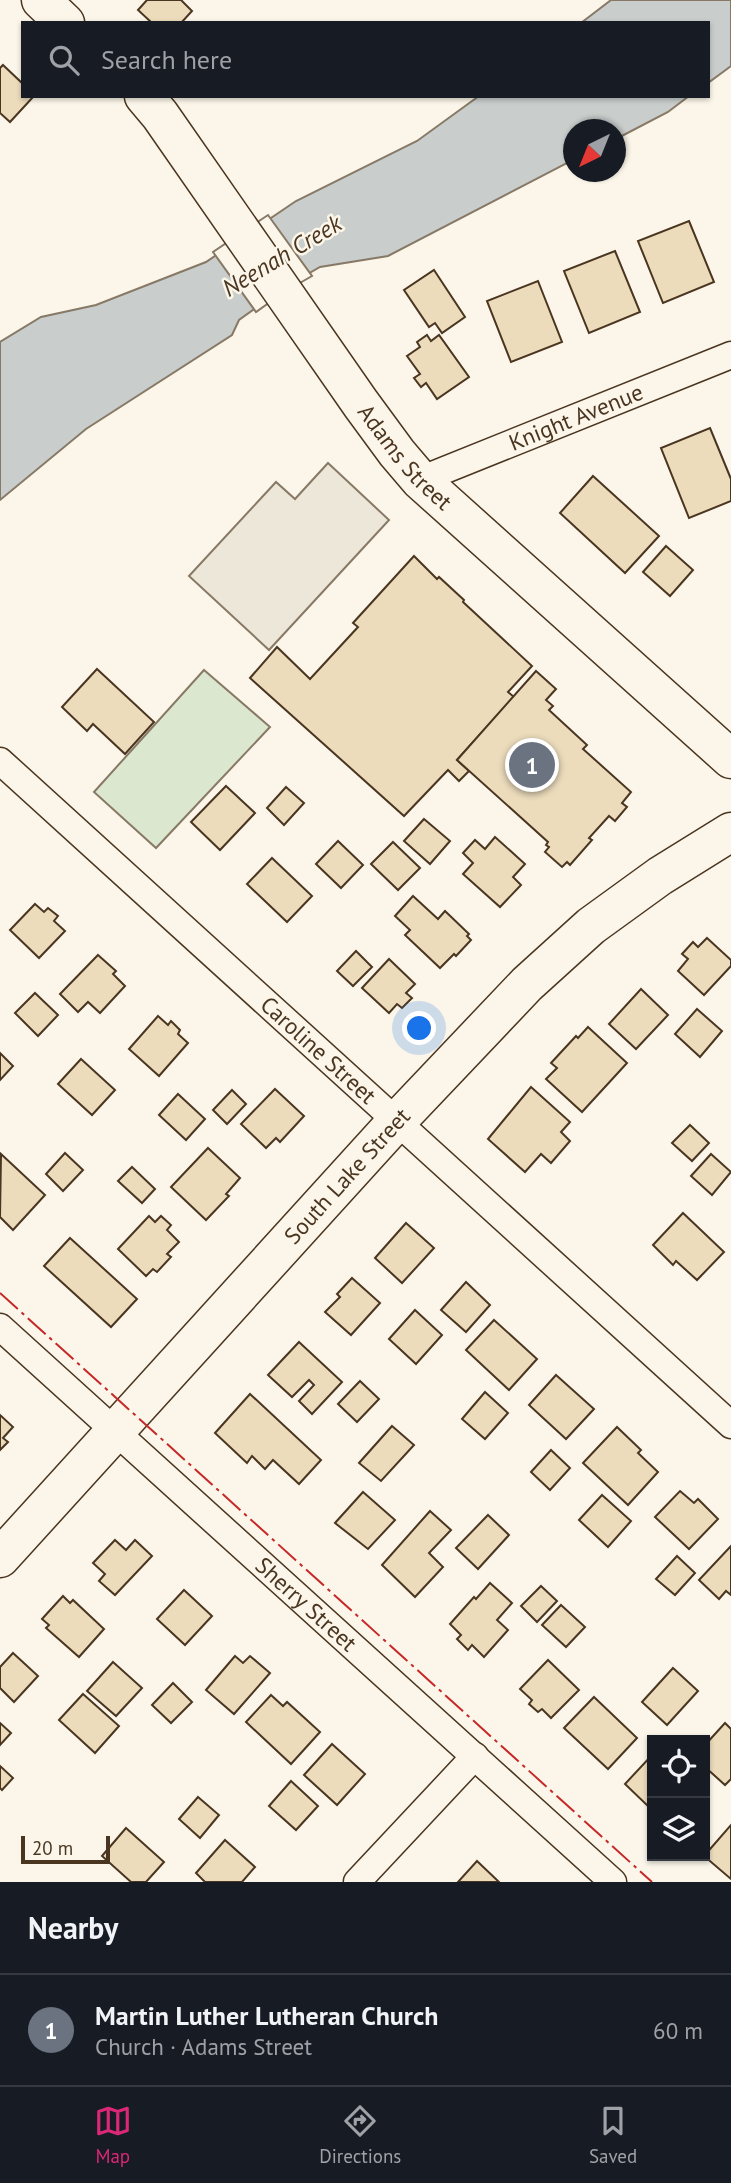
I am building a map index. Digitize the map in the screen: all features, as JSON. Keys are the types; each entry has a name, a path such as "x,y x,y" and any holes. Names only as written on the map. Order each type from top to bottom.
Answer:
{"street":[{"path":"41,0 63,21"},
{"name":"Adams Street","path":"146,98 368,414 420,480 731,759"},
{"name":"Knight Avenue","path":"420,480 731,355"},
{"name":"Caroline Street","path":"0,761 731,1425"},
{"name":"South Lake Street","path":"0,1558 396,1122 527,984 591,926 660,876 731,832"},
{"name":"Sherry Street","path":"0,1327 613,1882"},
{"path":"356,1882 475,1756"}],"green space":[{"path":"204,670 270,727 156,848 94,792"}],"shaded area":[{"path":"328,463 389,520 269,650 189,576 276,482 295,499"}],"water":[{"path":"611,0 731,0 731,66 710,82 710,21 584,21"},
{"name":"Neenah Creek","path":"476,98 686,98 668,112 626,134 626,119 563,119 563,165 388,256 320,267 282,289 239,320 232,335 86,429 0,500 0,342 41,317 96,305 206,262 296,201 417,141"}],"pier":[{"path":"268,215 312,276 256,312 213,252"}],"building":[{"path":"147,0 181,0 192,11 183,21 150,21 138,10"},
{"path":"3,65 21,82 21,98 32,98 10,122 0,113 0,68"},
{"path":"689,221 714,282 663,303 638,241"},
{"path":"615,251 640,312 589,333 564,271"},
{"path":"434,270 465,317 442,333 435,323 429,327 404,290"},
{"path":"538,281 562,342 511,362 487,301"},
{"path":"427,335 431,341 439,335 469,377 437,399 426,383 421,387 414,378 420,374 407,356 420,347 417,342"},
{"path":"710,428 731,479 731,501 689,518 661,448"},
{"path":"593,476 659,536 625,573 560,513"},
{"path":"666,546 693,570 670,596 643,572"},
{"path":"414,556 532,666 508,692 514,697 457,760 469,771 459,781 448,770 404,816 250,678 277,647 310,679 358,627 353,623"},
{"path":"97,669 154,722 125,754 93,724 87,731 62,707"},
{"path":"536,671 556,689 546,700 553,706 549,710 587,745 583,749 631,792 622,803 627,807 615,821 609,816 570,865 567,862 562,867 545,852 549,847 546,845 548,842 457,760"},
{"path":"226,786 255,813 220,850 191,822"},
{"path":"286,787 304,803 284,825 267,808"},
{"path":"424,819 450,841 430,864 404,841"},
{"path":"495,837 525,864 513,877 521,885 500,907 463,874 473,863 463,853 475,840 485,849"},
{"path":"338,841 363,865 341,888 316,864"},
{"path":"393,842 420,868 398,890 371,864"},
{"path":"272,858 312,896 287,922 247,884"},
{"path":"413,896 438,919 445,911 469,934 467,936 471,940 440,968 405,935 410,930 395,916"},
{"path":"35,904 44,912 48,908 58,916 54,921 65,931 39,958 10,930"},
{"path":"707,938 731,960 731,966 704,995 678,971 688,959 682,954 693,942 698,947"},
{"path":"356,951 372,967 353,986 337,971"},
{"path":"98,955 116,971 113,974 125,986 100,1013 88,1002 78,1012 60,994"},
{"path":"389,959 415,984 406,993 412,998 402,1008 397,1004 389,1013 362,988"},
{"path":"641,989 668,1015 636,1049 609,1024"},
{"path":"35,993 58,1015 38,1036 15,1013"},
{"path":"697,1009 722,1031 700,1057 675,1034"},
{"path":"158,1016 168,1025 171,1021 180,1030 178,1034 188,1043 159,1076 129,1049"},
{"path":"588,1027 627,1063 582,1112 546,1079 557,1068 551,1063"},
{"path":"0,1053 13,1066 0,1080"},
{"path":"81,1059 115,1090 92,1115 58,1084"},
{"path":"531,1087 570,1122 561,1132 570,1141 551,1163 541,1154 525,1172 488,1139"},
{"path":"275,1089 304,1116 280,1142 276,1138 266,1148 241,1124"},
{"path":"232,1090 246,1104 227,1124 213,1110"},
{"path":"178,1094 205,1119 186,1140 159,1115"},
{"path":"690,1125 709,1143 692,1161 672,1143"},
{"path":"208,1148 240,1178 226,1194 229,1196 206,1220 171,1187"},
{"path":"65,1153 83,1170 63,1191 46,1174"},
{"path":"1,1154 45,1195 13,1230 0,1217"},
{"path":"711,1154 731,1172 712,1195 691,1176"},
{"path":"132,1167 155,1189 142,1203 118,1181"},
{"path":"683,1213 724,1252 697,1280 676,1261 673,1265 653,1245"},
{"path":"149,1216 155,1222 161,1216 171,1225 167,1230 179,1242 167,1254 171,1257 157,1272 153,1269 146,1276 118,1249"},
{"path":"406,1223 434,1248 402,1283 375,1258"},
{"path":"70,1238 137,1299 111,1327 44,1266"},
{"path":"352,1278 380,1303 351,1335 325,1312 340,1297 337,1294"},
{"path":"466,1282 490,1305 466,1332 441,1310"},
{"path":"415,1310 442,1335 416,1364 389,1339"},
{"path":"494,1320 537,1359 509,1390 466,1350"},
{"path":"299,1342 342,1382 312,1414 299,1401 314,1385 309,1380 292,1397 268,1375"},
{"path":"556,1375 594,1409 566,1439 529,1405"},
{"path":"360,1381 379,1399 357,1422 338,1404"},
{"path":"485,1392 508,1413 485,1439 462,1419"},
{"path":"250,1394 321,1460 299,1484 273,1460 265,1469 252,1456 247,1463 215,1433"},
{"path":"0,1415 13,1427 3,1438 8,1442 0,1450"},
{"path":"392,1426 414,1445 381,1481 359,1463"},
{"path":"617,1427 641,1450 638,1453 658,1472 628,1505 583,1463"},
{"path":"551,1450 570,1468 550,1490 531,1472"},
{"path":"680,1491 694,1503 698,1499 718,1519 689,1549 655,1517"},
{"path":"363,1492 395,1520 368,1549 335,1523"},
{"path":"602,1495 631,1521 608,1547 579,1520"},
{"path":"430,1511 451,1530 429,1553 443,1567 415,1597 382,1565"},
{"path":"488,1515 509,1535 478,1569 456,1548"},
{"path":"115,1540 126,1550 135,1540 152,1556 115,1595 99,1581 105,1574 93,1563"},
{"path":"731,1546 731,1595 726,1591 719,1599 699,1580"},
{"path":"677,1556 695,1573 675,1595 656,1579"},
{"path":"490,1583 512,1603 497,1620 508,1630 484,1657 472,1645 468,1650 457,1639 461,1635 450,1624"},
{"path":"541,1586 557,1601 537,1622 521,1606"},
{"path":"184,1590 212,1616 185,1645 157,1619"},
{"path":"63,1596 70,1603 73,1600 104,1629 79,1657 46,1628 49,1625 42,1619"},
{"path":"561,1605 585,1627 566,1647 542,1625"},
{"path":"13,1653 38,1676 14,1702 0,1688 0,1667"},
{"path":"235,1656 243,1663 250,1656 270,1673 234,1714 206,1690"},
{"path":"548,1660 579,1690 551,1718 542,1709 538,1712 529,1704 532,1700 520,1689"},
{"path":"113,1662 142,1688 116,1716 87,1691"},
{"path":"673,1668 698,1691 667,1725 642,1702"},
{"path":"173,1683 192,1702 171,1723 152,1705"},
{"path":"83,1694 119,1726 95,1753 59,1720"},
{"path":"271,1695 283,1706 287,1702 320,1732 291,1764 246,1722"},
{"path":"594,1697 637,1738 608,1769 564,1728"},
{"path":"0,1723 11,1733 0,1745"},
{"path":"725,1723 731,1729 731,1779 725,1785 710,1772 710,1740"},
{"path":"332,1744 365,1774 337,1805 304,1775"},
{"path":"647,1760 647,1805 625,1784"},
{"path":"0,1766 13,1778 2,1790 0,1788"},
{"path":"291,1781 318,1806 296,1830 269,1806"},
{"path":"198,1797 219,1815 200,1838 179,1819"},
{"path":"731,1825 731,1879 710,1861 710,1849"},
{"path":"126,1828 164,1862 146,1882 131,1882 102,1856"},
{"path":"225,1840 255,1867 242,1882 205,1882 196,1873"},
{"path":"477,1861 499,1882 458,1882"}],"power":[{"path":"0,1293 652,1882"}],"place":[{"name":"Martin Luther Lutheran Church","path":"532,765"}]}
